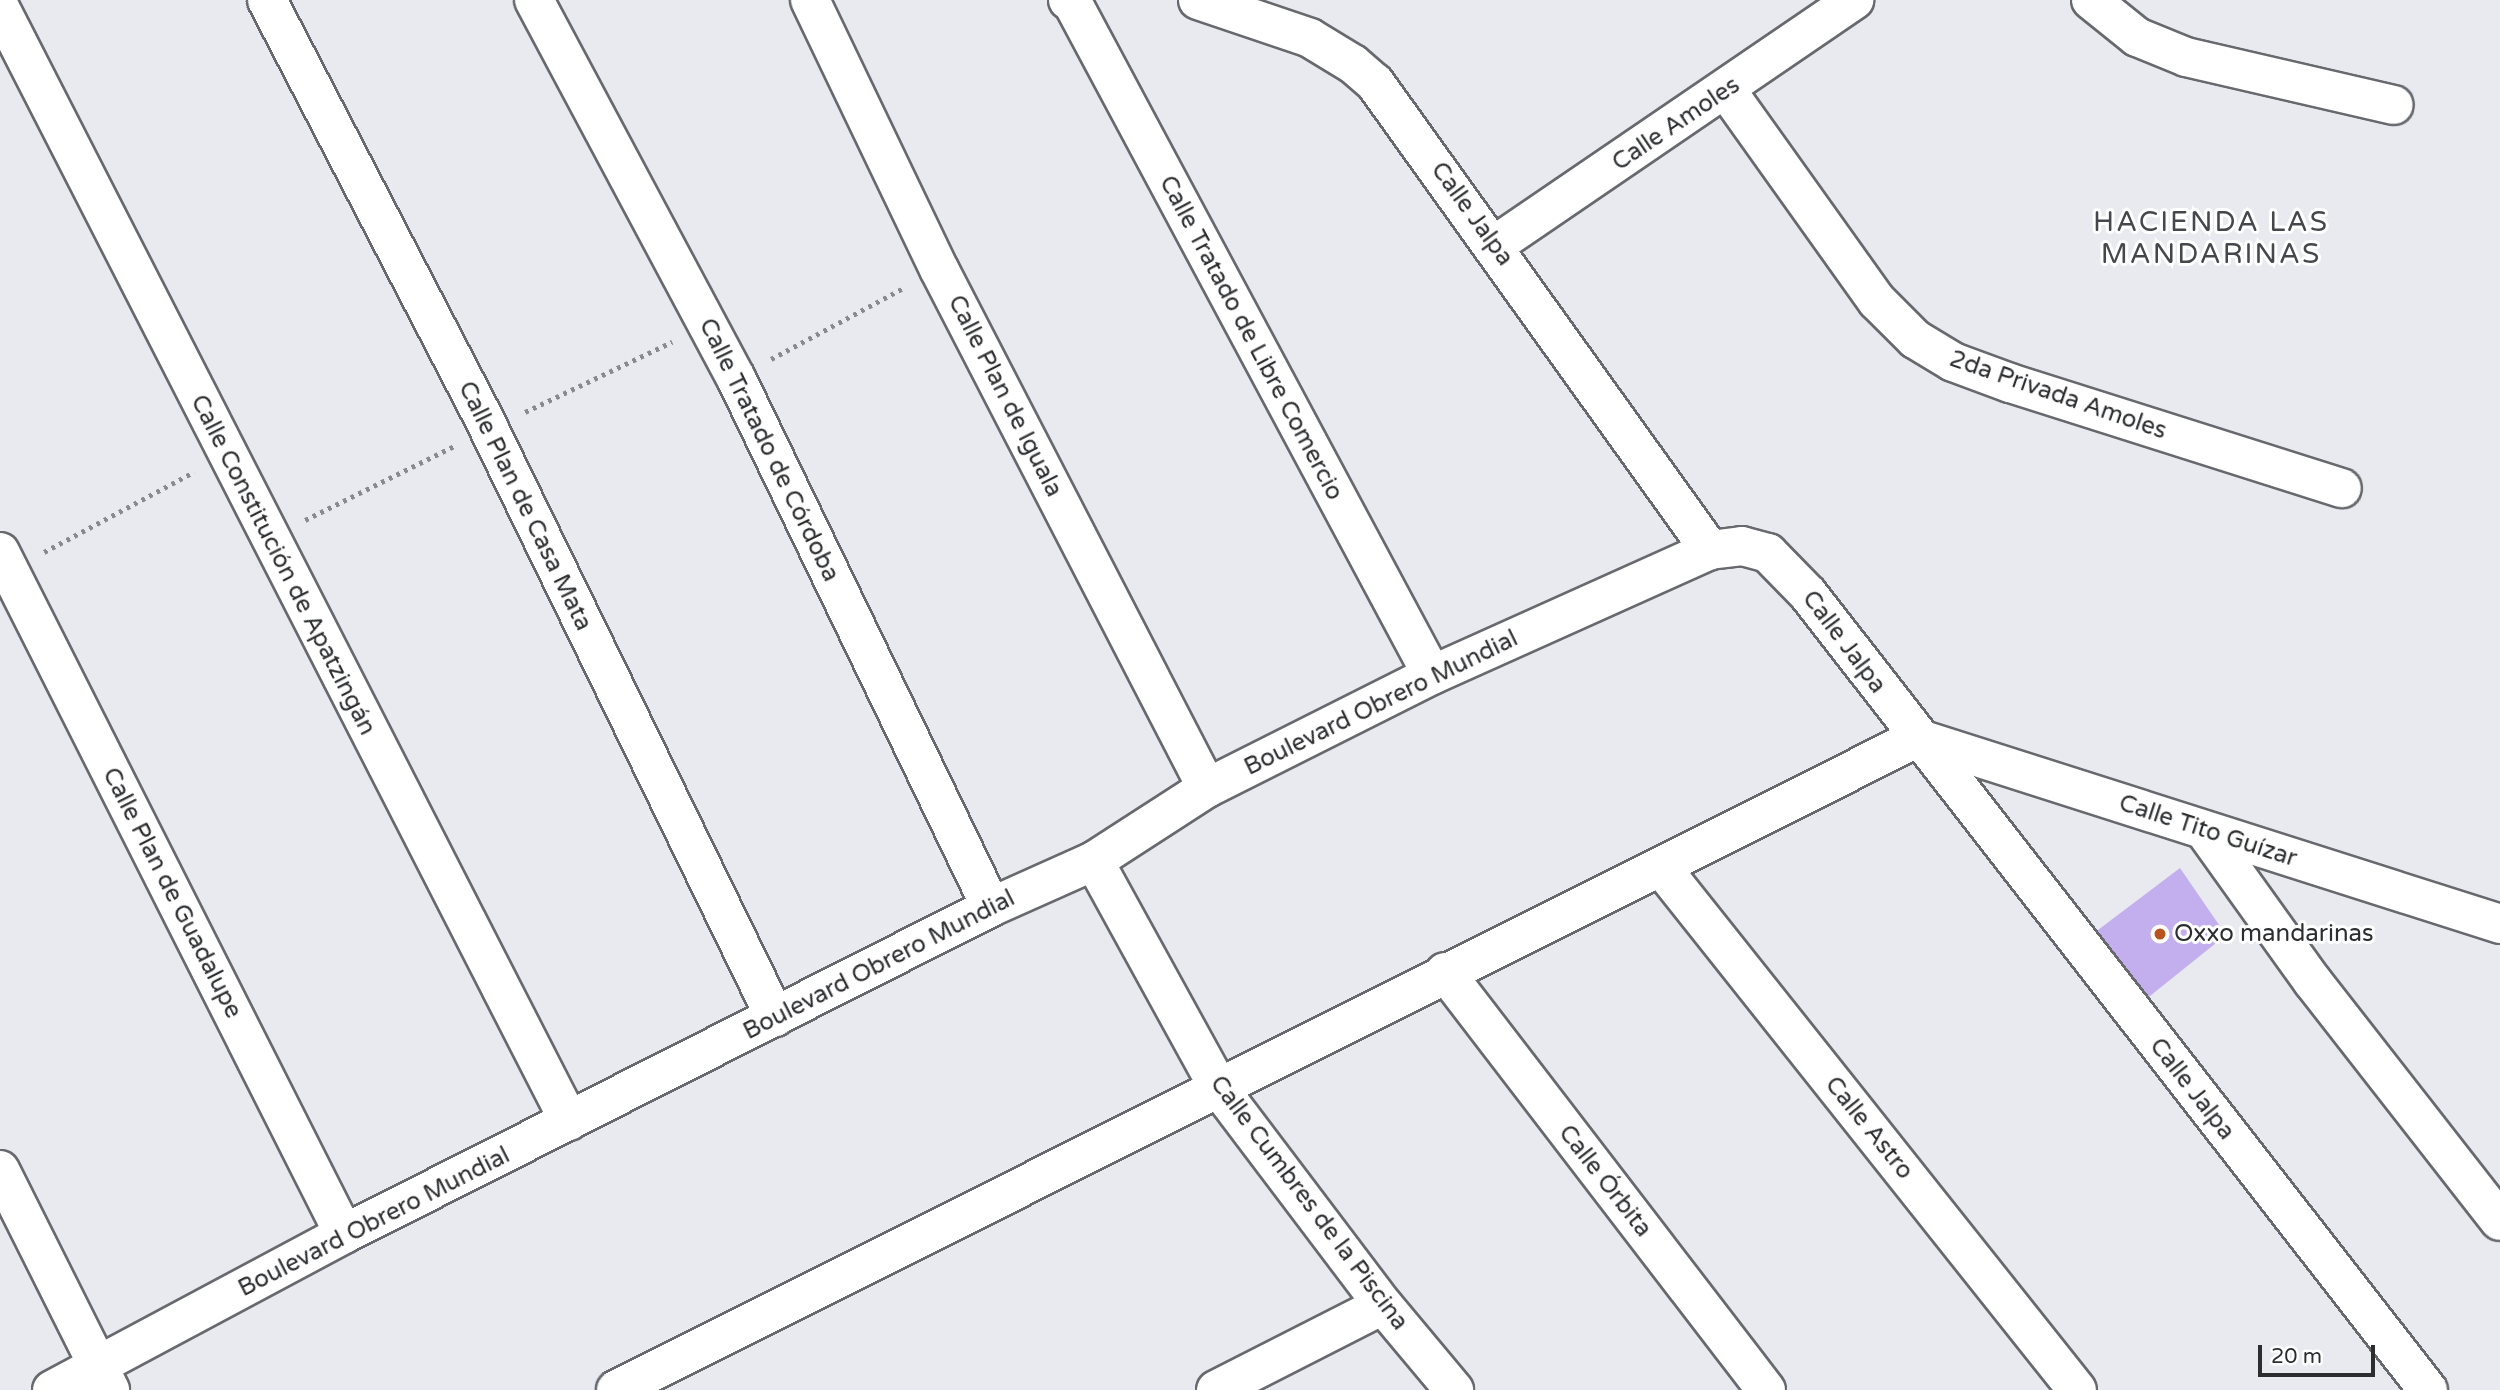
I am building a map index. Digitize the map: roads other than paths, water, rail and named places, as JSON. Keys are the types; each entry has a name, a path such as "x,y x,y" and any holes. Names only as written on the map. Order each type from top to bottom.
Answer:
{"street":[{"name":"Calle Plan de Casa Mata","path":"267,0 489,429 775,1017"},
{"name":"Calle Tratado de Córdoba","path":"534,0 736,378 991,907"},
{"name":"Calle Plan de Iguala","path":"810,0 939,269 1207,788"},
{"name":"Calle Tratado de Libre Comercio","path":"1070,0 1432,675"},
{"name":"Calle Jalpa","path":"1198,0 1310,38 1353,64 1375,83 1495,245 1710,550 1742,546 1768,553 1808,594 1917,738 2428,1390"},
{"name":"Calle Amoles","path":"1495,245 1727,91 1854,0"},
{"path":"2091,0 2137,37 2186,57 2394,105"},
{"name":"Calle Constitución de Apatzingán","path":"0,8 226,455 569,1121"},
{"name":"2da Privada Amoles","path":"1727,91 1877,301 1915,339 1953,362 2010,383 2342,488"},
{"name":"Boulevard Obrero Mundial","path":"52,1390 104,1379 344,1234 991,907 1094,861 1207,788 1432,675 1710,550"},
{"name":"Calle Plan de Guadalupe","path":"5,561 344,1234"},
{"path":"615,1390 1445,972 1917,738"},
{"name":"Calle Tito Guízar","path":"1917,738 2500,924"},
{"path":"2204,830 2313,982 2499,1218"},
{"name":"Calle Cumbres de la Piscina","path":"1094,861 1218,1087 1384,1305 1454,1390"},
{"name":"Calle Astro","path":"1661,867 2077,1390"},
{"name":"Calle Órbita","path":"1445,972 1766,1390"},
{"path":"0,1170 104,1379"},
{"path":"1216,1390 1384,1305"}],"place":[{"name":"Oxxo mandarinas","path":"2160,934"}],"district":[{"name":"HACIENDA LAS MANDARINAS","path":"2211,238"}]}
